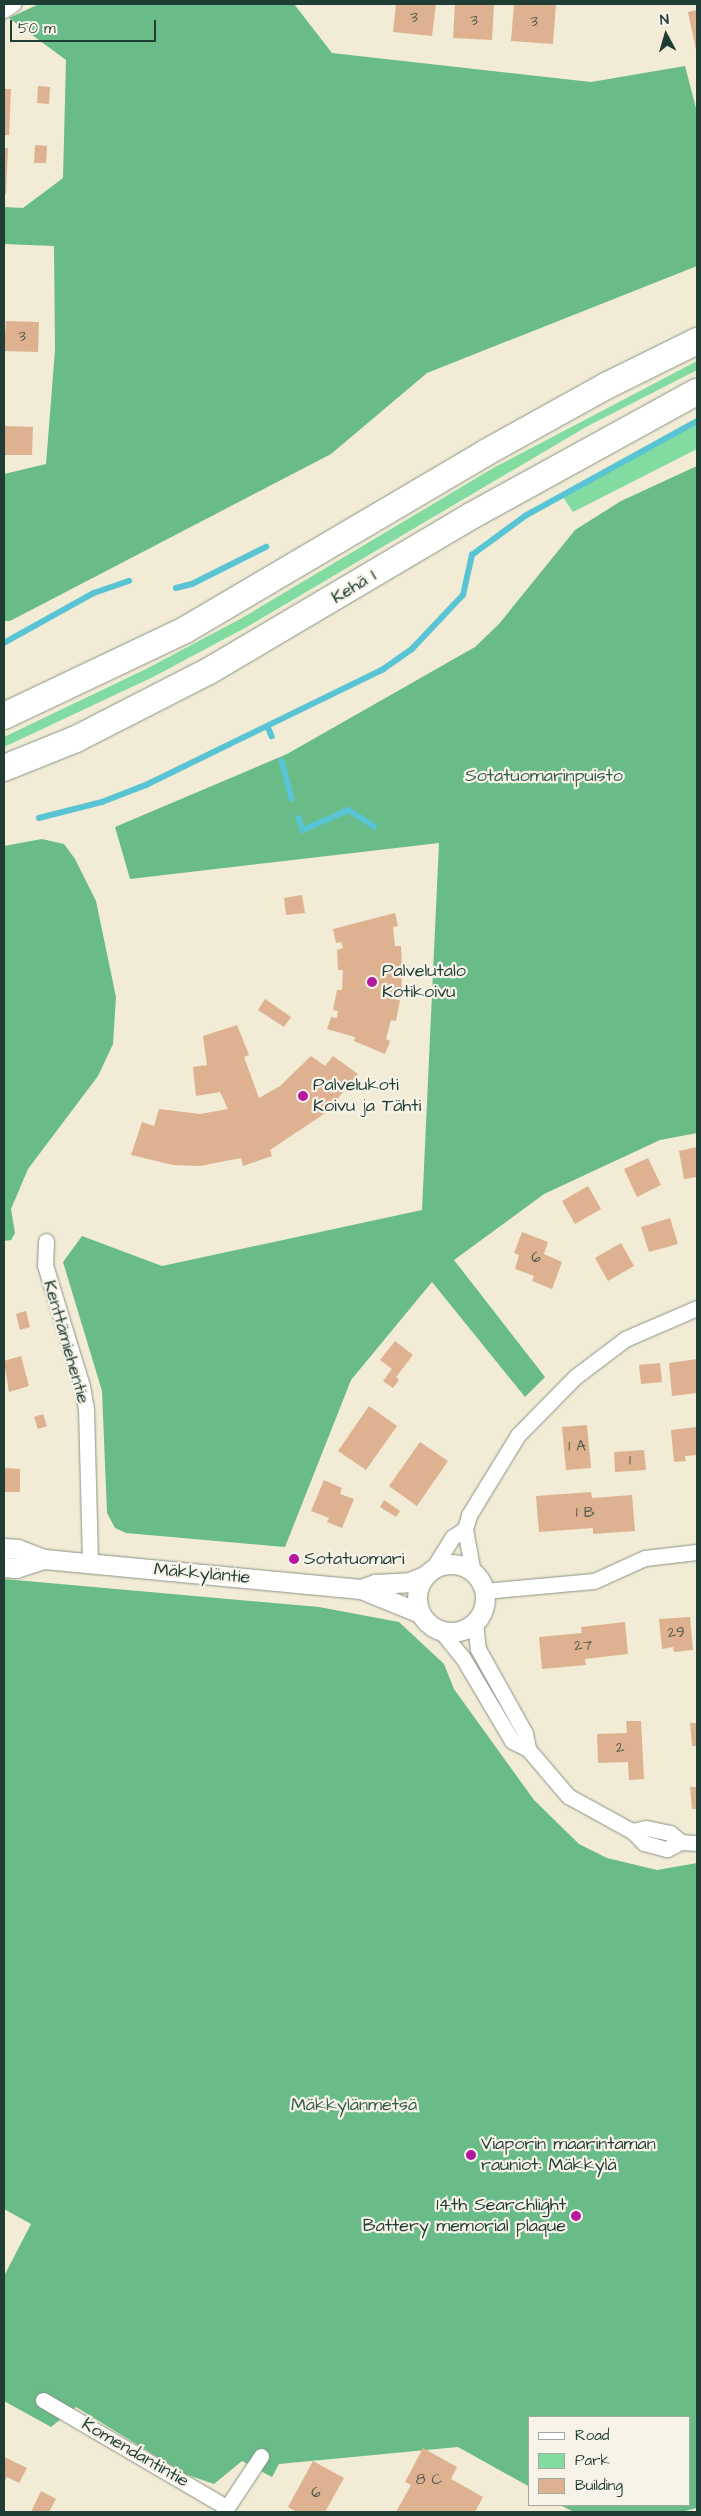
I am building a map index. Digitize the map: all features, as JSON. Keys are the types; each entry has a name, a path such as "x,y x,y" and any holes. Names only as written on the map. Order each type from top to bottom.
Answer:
{"highway":[{"path":"4,716 185,630 485,453 606,386 697,341"},
{"name":"Kehä I","path":"4,768 76,739 209,671 514,491 697,392"}],"street":[{"path":"4,10 13,4"},
{"name":"Kenttämiehentie","path":"46,1241 45,1265 82,1386 86,1408 90,1563"},
{"path":"465,1529 453,1537 428,1573 417,1594 420,1613 432,1627 441,1631 459,1631 475,1622 483,1608 484,1591 473,1573 465,1529 469,1515 518,1435 557,1393 625,1339 697,1308"},
{"name":"Mäkkyläntie","path":"4,1548 18,1549 44,1560 361,1589 420,1613"},
{"path":"484,1591 594,1581 645,1558 697,1552"},
{"name":"Mäkkyläntie","path":"4,1567 16,1568 44,1560"},
{"path":"428,1573 457,1565 473,1573"},
{"name":"Mäkkyläntie","path":"361,1589 428,1573"},
{"path":"475,1622 478,1649 525,1733 528,1749"},
{"path":"441,1631 463,1658 512,1741 528,1749 568,1796 632,1831 646,1828 670,1833 681,1842 697,1843"},
{"name":"Komendantintie","path":"43,2400 225,2510 261,2456"}],"green space":[{"path":"39,4 294,4 332,53 591,82 685,66 697,112 697,266 427,373 331,454 10,621 4,621 4,474 46,464 55,350 54,246 4,244 4,207 23,208 63,178 66,60 9,18"},
{"path":"697,361 697,370 586,427 245,628 153,677 4,747 4,737 148,668 242,618 495,467"},
{"path":"697,424 697,449 573,512 563,497"},
{"name":"Sotatuomarinpuisto","path":"697,466 697,1133 660,1140 544,1194 454,1260 545,1377 525,1397 432,1282 351,1380 285,1547 126,1533 115,1528 107,1513 102,1391 63,1262 82,1236 162,1266 422,1210 439,843 130,879 115,827 287,754 475,647 499,624 575,530 621,501"},
{"path":"42,839 64,844 75,859 96,901 116,997 113,1044 98,1076 28,1169 11,1209 15,1233 11,1240 4,1241 4,846"},
{"name":"Mäkkylänmetsä","path":"4,1579 319,1607 399,1622 444,1664 454,1689 534,1800 579,1844 607,1858 657,1870 697,1863 697,2508 681,2512 574,2512 562,2506 691,2506 691,2416 528,2416 528,2486 458,2447 279,2464 272,2477 242,2461 214,2484 185,2474 76,2407 51,2427 4,2401 4,2276 31,2224 4,2209"}],"building":[{"path":"396,4 436,4 432,36 393,32"},
{"path":"455,4 494,4 492,40 453,38"},
{"path":"514,4 556,4 553,44 511,41"},
{"path":"697,10 697,50 696,50 688,12"},
{"path":"38,86 50,87 49,104 37,103"},
{"path":"4,89 11,89 9,135 4,135"},
{"path":"35,145 47,146 46,163 34,163"},
{"path":"4,148 8,148 6,194 4,194"},
{"path":"6,321 39,322 38,352 4,351"},
{"path":"5,426 33,427 32,455 4,455"},
{"path":"302,895 305,913 286,915 284,898"},
{"name":"Palvelutalo Kotikoivu","path":"395,913 398,926 393,927 395,946 401,946 402,967 396,968 397,974 402,974 401,993 395,993 394,999 400,1000 396,1021 391,1020 386,1039 390,1041 385,1054 354,1041 355,1037 327,1029 331,1017 337,1018 338,1011 333,1010 337,990 342,990 343,970 338,970 337,950 343,948 341,942 336,943 333,929"},
{"path":"265,999 291,1017 284,1027 258,1010"},
{"name":"Palvelukoti Koivu ja Tähti","path":"237,1025 249,1055 244,1057 259,1098 280,1086 311,1056 325,1066 333,1056 358,1074 327,1112 270,1150 272,1156 243,1166 241,1158 200,1166 173,1165 131,1155 142,1122 154,1126 159,1109 200,1114 228,1109 220,1092 196,1096 193,1067 207,1065 203,1036"},
{"path":"697,1147 697,1177 684,1179 679,1151"},
{"path":"648,1158 661,1185 637,1197 624,1169"},
{"path":"588,1186 601,1209 575,1224 562,1201"},
{"path":"670,1218 678,1244 649,1252 641,1227"},
{"path":"522,1232 548,1242 544,1254 562,1262 552,1289 532,1281 534,1276 515,1269 519,1255 514,1253"},
{"path":"621,1243 634,1266 608,1281 595,1258"},
{"path":"26,1311 30,1327 20,1330 16,1314"},
{"path":"395,1341 413,1355 396,1377 399,1380 393,1388 383,1381 392,1369 380,1360"},
{"path":"21,1356 29,1386 9,1392 4,1361"},
{"path":"697,1359 697,1393 672,1396 669,1363"},
{"path":"660,1363 662,1382 641,1384 639,1365"},
{"path":"369,1406 397,1426 366,1470 338,1451"},
{"path":"43,1414 47,1426 38,1429 34,1417"},
{"path":"587,1425 591,1468 566,1470 562,1427"},
{"path":"697,1427 697,1455 685,1456 686,1461 674,1462 671,1430"},
{"path":"420,1442 448,1461 417,1506 389,1486"},
{"path":"644,1450 646,1470 615,1472 614,1452"},
{"path":"4,1468 20,1469 20,1492 4,1492"},
{"path":"324,1480 342,1488 340,1494 354,1499 342,1528 327,1522 329,1518 311,1511"},
{"path":"591,1492 592,1498 632,1495 635,1531 593,1534 593,1528 539,1532 536,1496"},
{"path":"384,1500 400,1511 396,1517 380,1507"},
{"path":"690,1617 693,1650 674,1652 673,1647 662,1649 659,1619"},
{"path":"625,1622 628,1654 585,1659 586,1665 542,1669 539,1637 582,1633 581,1627"},
{"path":"626,1721 641,1721 644,1779 629,1780 628,1762 598,1763 597,1734 627,1733"},
{"path":"690,1723 697,1723 697,1746 692,1746"},
{"path":"690,1787 697,1787 697,1809 692,1809"},
{"path":"423,2448 457,2467 451,2479 483,2497 475,2512 396,2512 411,2485 405,2482"},
{"path":"4,2457 27,2468 19,2483 7,2477 4,2482"},
{"path":"313,2461 344,2478 325,2512 297,2512 288,2507"},
{"path":"41,2491 56,2499 49,2512 31,2512"}],"waterway":[{"path":"39,818 102,802 146,785 382,670 412,649 463,595 472,555 525,516 697,421"},
{"path":"176,588 192,584 266,547"},
{"path":"4,643 94,593 129,581"},
{"path":"268,727 272,736"},
{"path":"282,761 292,799"},
{"path":"299,818 303,830 349,810 374,826"}],"place":[{"name":"Palvelutalo Kotikoivu","path":"372,982"},
{"name":"Palvelukoti Koivu ja Tähti","path":"303,1096"},
{"name":"Sotatuomari","path":"294,1559"},
{"name":"Viaporin maarintaman rauniot: Mäkkylä","path":"471,2155"},
{"name":"14th Searchlight Battery memorial plaque","path":"576,2216"}]}
